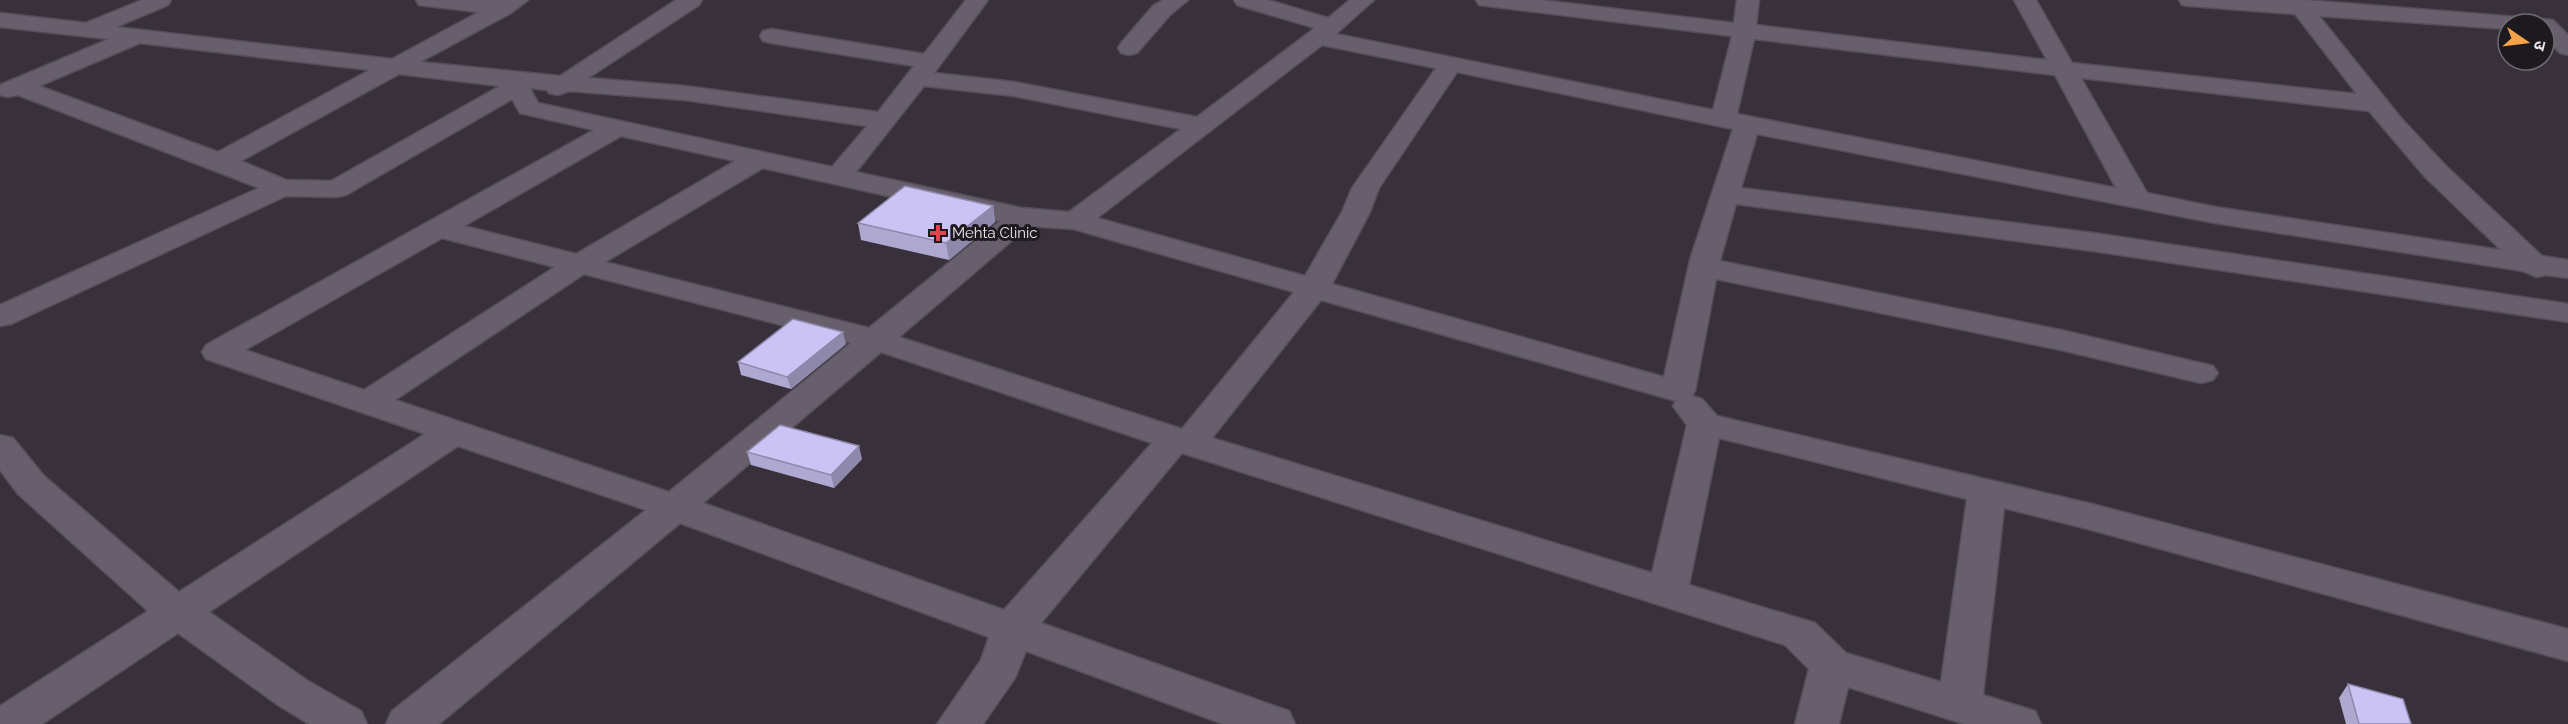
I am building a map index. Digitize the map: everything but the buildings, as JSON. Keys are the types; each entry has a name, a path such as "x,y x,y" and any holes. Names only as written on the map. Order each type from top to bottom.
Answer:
{"street":[{"path":"90,30 160,0"},
{"path":"427,0 510,4"},
{"path":"566,83 691,0"},
{"path":"838,176 885,121 977,0"},
{"path":"1129,48 1162,10 1177,0"},
{"path":"1245,0 1324,32 1451,64 1735,122 2215,215 2568,269"},
{"path":"1075,221 1363,0"},
{"path":"1487,0 2377,104"},
{"path":"1678,391 1704,267 1725,194 1748,0"},
{"path":"2025,0 2137,200"},
{"path":"2190,0 2296,4 2496,21"},
{"path":"2482,0 2496,13"},
{"path":"220,162 510,4"},
{"path":"2296,4 2435,171 2568,298"},
{"path":"0,20 398,66 520,91 618,127 1022,217 1075,221 1678,391 1705,424 2092,517 2568,645"},
{"path":"10,42 50,26"},
{"path":"9,90 139,35"},
{"path":"771,36 1014,89 1201,125"},
{"path":"2556,38 2568,48"},
{"path":"959,724 1000,666 1012,629 1182,441 1314,288 1356,212 1370,177 1401,139 1405,129 1451,64"},
{"path":"9,90 220,162 282,188 336,189 520,91 566,83 685,93 885,121"},
{"path":"618,127 218,352 675,507 1274,724"},
{"path":"368,403 580,264 760,158"},
{"path":"0,317 282,188"},
{"path":"1725,194 2093,242 2568,313"},
{"path":"408,724 675,507 1022,217"},
{"path":"439,228 876,340 1182,441 1800,634 1832,665 2019,724"},
{"path":"1704,267 2061,340 2202,374"},
{"path":"1667,593 1705,424"},
{"path":"7,724 454,432"},
{"path":"0,446 31,485 164,602 293,693 345,724"},
{"path":"1960,705 1987,492"},
{"path":"1817,724 1832,665"}],"place":[{"name":"Mehta Clinic","path":"938,233"}]}
